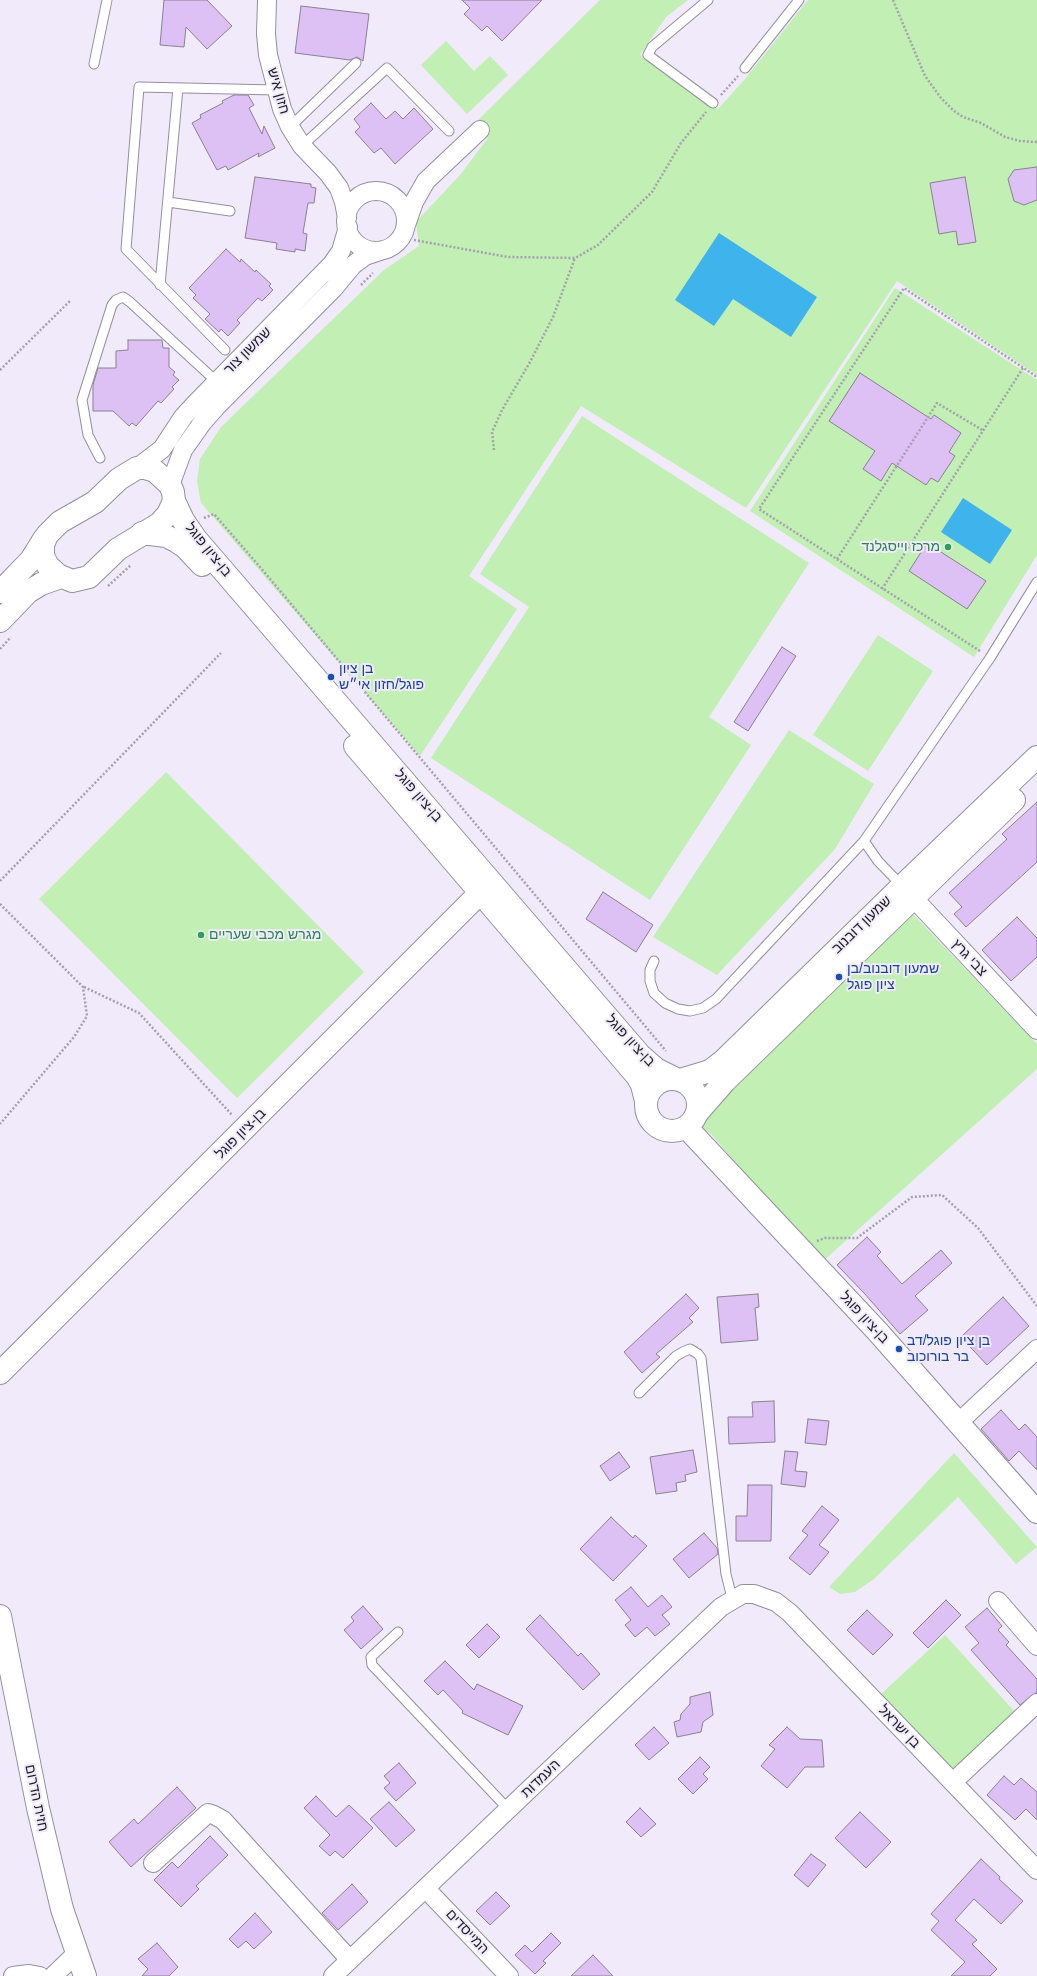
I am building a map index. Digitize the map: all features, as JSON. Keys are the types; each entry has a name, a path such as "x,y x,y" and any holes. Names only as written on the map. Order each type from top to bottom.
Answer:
{"street":[{"name":"חזון איש","path":"267,0 266,34 268,55 276,90 290,127 302,146 332,178 342,196 347,223"},
{"path":"426,181 405,191 366,193 355,201 349,209 347,223 353,239 360,246 369,250 383,250 391,247 403,232 414,202 426,181 480,130"},
{"name":"חזון איש","path":"324,169 347,182 379,192"},
{"path":"379,192 393,196 402,206 406,215 403,232"},
{"name":"שמשון צור","path":"136,468 162,449 183,417 309,289 338,256 344,246 347,223"},
{"name":"שמשון צור","path":"172,493 183,450 212,411 334,288 353,265 365,256 383,250"},
{"path":"0,592 31,560 44,539 56,525 95,502 119,479 136,468"},
{"name":"בן-ציון פוגל","path":"136,468 146,468 155,471 172,493 188,528 640,1055 656,1069 678,1080"},
{"path":"44,539 43,551 46,562 53,572 72,581 89,577 118,549 164,519 172,509 172,493"},
{"name":"בן-ציון פוגל","path":"142,533 166,536 191,552 637,1076 642,1085 646,1101"},
{"path":"0,621 28,592 41,584 61,577"},
{"name":"שמעון דובנוב","path":"692,1120 725,1081 1037,757"},
{"name":"שמעון דובנוב","path":"678,1080 710,1071 723,1061 908,892 1037,778"},
{"name":"צבי גרץ","path":"908,892 1037,1030"},
{"name":"בן-ציון פוגל","path":"0,1373 480,893"},
{"path":"666,1080 678,1080 691,1088 696,1095 698,1104 692,1120 678,1131 670,1132 651,1122 647,1114 646,1101 656,1084 666,1080"},
{"name":"בן-ציון פוגל","path":"692,1120 798,1248 878,1332 1037,1512"},
{"path":"958,1423 1037,1349"},
{"name":"העמדות","path":"333,1976 721,1607 732,1598 743,1594 754,1594"},
{"name":"בן ישראל","path":"754,1594 776,1602 790,1613 1037,1870"},
{"path":"998,1601 1037,1646"},
{"name":"חזית הדרום","path":"0,1616 38,1808 62,1909 85,1976"},
{"path":"953,1782 1037,1703"},
{"path":"153,1863 208,1813 214,1815 223,1820 350,1960"},
{"name":"המייסדים","path":"426,1889 509,1976"},
{"path":"53,1976 77,1953"},
{"path":"12,1976 29,1974 40,1976"}],"lane":[{"path":"94,64 107,0"},
{"path":"708,0 652,47 648,55 713,103"},
{"path":"745,68 799,0"},
{"path":"290,127 356,63"},
{"path":"302,146 386,68 449,131"},
{"path":"225,350 126,250 139,87 276,90"},
{"path":"160,285 178,88"},
{"path":"168,202 230,211"},
{"path":"100,458 88,435 82,400 112,305 116,300 123,297 130,302 217,382"},
{"path":"654,961 650,970 650,981 654,994 665,1004 678,1009 690,1011 703,1008 716,999 864,841 990,658 1037,582"},
{"path":"864,841 878,861 908,892"},
{"path":"639,1393 676,1356 690,1349 701,1358 726,1574 732,1598"},
{"path":"398,1632 371,1657 372,1665 509,1810"}],"path":[{"path":"893,0 925,76 942,98 954,110 1005,137 1020,141 1037,142"},
{"path":"403,232 508,257 575,258 598,245 652,192 681,143 713,103 745,68"},
{"path":"494,450 492,432 502,410 530,362 553,317 575,258"},
{"path":"990,658 759,509 904,288 1037,378"},
{"path":"0,370 70,300"},
{"path":"882,589 1023,368"},
{"path":"837,559 937,403 984,431"},
{"path":"188,528 207,516 214,514 344,666 667,1052"},
{"path":"0,881 221,652"},
{"path":"0,904 83,987 139,1013 245,1129"},
{"path":"0,1124 74,1037 87,1016 83,987"},
{"path":"798,1248 825,1238 857,1238 912,1197 942,1195 978,1228 1037,1306"}],"green space":[{"path":"600,0 688,0 666,17 640,55 718,109 745,79 808,0 1037,0 1037,375 897,281 746,508 581,406 469,576 517,609 420,756 201,503 197,481 200,459 221,427 384,270 419,246 416,222 460,175 488,138 474,124"},
{"path":"446,41 474,71 490,56 508,75 467,114 421,65"},
{"path":"895,288 1037,380 1037,555 974,657 750,511"},
{"path":"582,416 809,563 709,717 751,745 650,900 431,758 529,607 480,574"},
{"path":"878,635 933,671 868,771 813,735"},
{"path":"789,730 874,784 835,849 717,975 653,937"},
{"name":"מגרש מכבי שעריים","path":"166,772 364,972 237,1098 39,899"},
{"path":"909,910 1037,1044 1037,1069 822,1262 711,1134 698,1125 702,1109"},
{"path":"954,1453 1037,1547 1016,1564 958,1497 874,1579 855,1592 840,1594 829,1587"},
{"path":"945,1635 1015,1712 953,1769 881,1694"}],"water":[{"path":"719,233 817,297 791,337 733,299 714,326 675,300"},
{"path":"963,498 1012,530 990,564 941,532"}],"building":[{"path":"164,0 207,0 232,26 207,49 186,27 184,47 160,45"},
{"path":"462,0 542,0 502,41 487,26 482,31 464,14 470,8"},
{"path":"301,6 369,14 363,61 357,57 350,60 295,53"},
{"path":"234,95 248,95 254,105 249,108 262,134 264,126 275,148 258,157 259,153 228,170 226,166 217,170 192,123 201,118 200,115 223,103 222,101"},
{"path":"371,103 386,119 395,111 403,119 414,108 433,129 395,164 381,148 374,153 355,132 360,127 354,119"},
{"path":"1037,167 1037,200 1024,205 1014,201 1008,179 1014,170"},
{"path":"255,177 311,184 311,187 316,188 314,203 308,203 303,233 307,234 305,251 295,249 295,252 276,249 277,243 245,238"},
{"path":"965,177 976,242 958,245 956,231 939,234 930,183"},
{"path":"226,249 240,262 241,259 255,272 256,270 271,284 269,286 273,290 262,301 258,298 237,320 240,323 228,336 221,329 219,332 205,319 210,314 193,298 196,295 189,288"},
{"path":"128,340 162,340 163,348 169,348 169,367 175,372 173,375 179,380 172,387 174,389 161,403 158,401 136,426 132,423 129,426 113,411 93,411 93,385 98,368 116,368 116,351 128,350"},
{"path":"860,373 931,419 934,415 961,433 949,452 955,456 938,482 931,478 926,485 892,463 881,481 863,469 875,451 829,421"},
{"path":"927,543 986,581 967,609 909,571"},
{"path":"782,647 796,656 748,731 734,722"},
{"path":"1037,802 1037,862 966,927 954,914 962,907 949,893 1007,839 1002,834"},
{"path":"603,892 653,925 636,952 586,919"},
{"path":"1017,917 1037,938 1037,957 1011,981 982,950"},
{"path":"867,1237 881,1252 877,1256 902,1284 941,1250 952,1263 915,1296 928,1310 900,1334 837,1265"},
{"path":"686,1294 699,1308 689,1318 693,1322 656,1354 660,1357 642,1373 624,1352"},
{"path":"758,1294 759,1307 755,1308 758,1340 721,1343 717,1297"},
{"path":"1003,1297 1029,1326 987,1365 961,1337"},
{"path":"774,1401 775,1442 729,1444 728,1417 753,1417 752,1402"},
{"path":"1001,1410 1019,1430 1025,1424 1037,1437 1037,1470 1019,1451 1009,1461 981,1429"},
{"path":"808,1419 829,1421 826,1445 805,1443"},
{"path":"693,1450 697,1472 685,1475 686,1481 676,1483 677,1491 656,1494 650,1457"},
{"path":"785,1451 798,1452 795,1471 807,1472 805,1487 781,1484"},
{"path":"619,1452 630,1467 610,1481 600,1466"},
{"path":"748,1485 772,1485 771,1541 736,1541 736,1516 747,1516"},
{"path":"822,1506 839,1520 819,1545 829,1552 810,1575 789,1558 808,1535 802,1531"},
{"path":"611,1517 633,1538 635,1535 647,1546 613,1581 580,1549"},
{"path":"704,1533 717,1548 718,1554 689,1578 673,1559"},
{"path":"631,1587 648,1607 662,1595 672,1607 662,1615 670,1624 655,1636 647,1627 635,1637 625,1625 631,1620 615,1600"},
{"path":"946,1600 961,1615 928,1648 913,1633"},
{"path":"363,1606 383,1629 361,1649 344,1630 354,1621 351,1617"},
{"path":"987,1608 1002,1626 998,1630 1009,1642 1006,1645 1037,1679 1037,1692 1020,1705 971,1650 979,1643 965,1627"},
{"path":"867,1610 893,1635 873,1655 847,1630"},
{"path":"540,1615 578,1656 581,1653 600,1674 583,1690 526,1629"},
{"path":"487,1624 500,1637 479,1658 466,1645"},
{"path":"445,1661 474,1690 477,1684 523,1706 508,1735 462,1713 463,1711 443,1690 438,1695 424,1681"},
{"path":"710,1692 713,1715 703,1722 701,1732 677,1737 674,1722 680,1720 681,1714 690,1704 690,1697"},
{"path":"654,1727 669,1743 649,1760 635,1745"},
{"path":"787,1727 800,1739 822,1740 824,1767 805,1767 787,1788 761,1766 775,1749 769,1745"},
{"path":"700,1757 710,1767 703,1774 708,1779 693,1794 678,1779"},
{"path":"399,1763 416,1783 396,1801 384,1788 390,1783 384,1776"},
{"path":"1004,1776 1014,1785 1021,1778 1037,1792 1037,1820 1026,1809 1015,1820 987,1795"},
{"path":"177,1787 196,1808 131,1867 109,1842 134,1819 138,1824"},
{"path":"316,1796 336,1817 349,1805 373,1828 343,1858 335,1851 330,1856 319,1846 330,1835 304,1808"},
{"path":"389,1802 415,1830 396,1847 370,1819"},
{"path":"640,1808 656,1824 641,1837 626,1822"},
{"path":"860,1812 891,1842 866,1868 835,1838"},
{"path":"210,1836 228,1855 196,1886 199,1889 181,1907 154,1880 172,1862 178,1868"},
{"path":"811,1854 826,1865 808,1887 794,1875"},
{"path":"981,1859 1000,1877 999,1879 1023,1901 1001,1924 974,1899 955,1920 977,1940 972,1944 997,1969 990,1976 951,1976 965,1962 931,1930 939,1921 931,1914"},
{"path":"352,1884 368,1902 338,1930 322,1913"},
{"path":"496,1892 510,1906 490,1925 476,1911"},
{"path":"255,1913 272,1932 254,1949 246,1941 238,1948 229,1939"},
{"path":"551,1933 561,1943 543,1961 546,1963 535,1974 515,1955 525,1945 532,1952"},
{"path":"157,1943 178,1967 169,1976 142,1976 148,1969 138,1959"},
{"path":"593,1955 613,1976 571,1976"}],"place":[{"name":"מרכז וייסגלנד","path":"948,547"},
{"name":"בן ציון פוגל/חזון אי״ש","path":"331,677"},
{"name":"מגרש מכבי שעריים","path":"201,935"},
{"name":"שמעון דובנוב/בן ציון פוגל","path":"839,977"},
{"name":"בן ציון פוגל/דב בר בורוכוב","path":"899,1349"}]}
